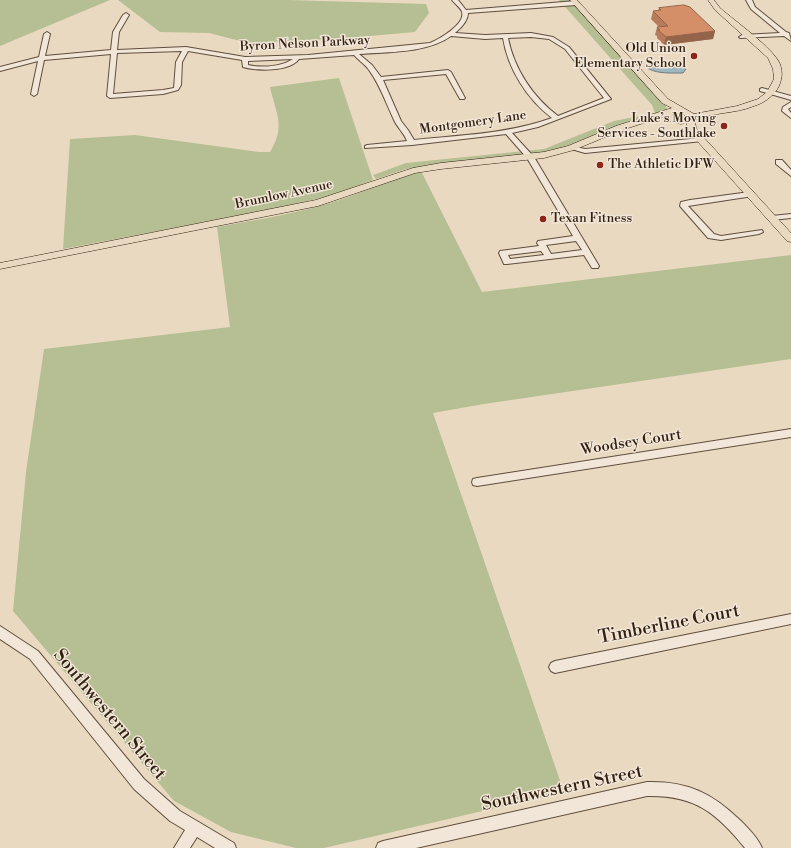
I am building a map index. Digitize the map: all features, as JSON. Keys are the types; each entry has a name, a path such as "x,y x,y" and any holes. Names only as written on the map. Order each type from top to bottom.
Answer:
{"main road":[{"path":"704,0 710,10 774,61 778,75 776,84 766,91"},
{"path":"711,0 717,9 763,56 768,66 769,76 766,91"},
{"path":"574,1 665,100 688,115 693,131"},
{"name":"Brumlow Avenue","path":"0,266 318,203 412,171 544,155 572,148 619,128 646,120 688,115 725,107 766,91"},
{"path":"665,100 671,116 693,131 791,239"}],"street":[{"path":"455,0 465,12"},
{"path":"526,0 530,6"},
{"path":"749,0 753,8 788,34 791,38"},
{"path":"465,12 574,1"},
{"path":"452,35 462,23 465,12"},
{"path":"126,15 116,32 110,95 116,96 171,91 176,88 178,85 179,62 186,49"},
{"path":"546,37 553,31"},
{"path":"34,94 46,34"},
{"path":"745,37 788,34"},
{"name":"Montgomery Lane","path":"367,147 512,132 557,118 608,99 567,48 546,37 531,35 485,37 452,35"},
{"name":"Byron Nelson Parkway","path":"0,69 42,59 186,49 246,59 355,53 431,45 452,35"},
{"path":"505,36 514,68 542,107 557,118"},
{"path":"363,52 371,62 370,66"},
{"path":"355,53 362,61 370,66 380,79 398,122 406,131 412,143"},
{"path":"246,59 245,66 266,68 289,65 293,63 297,57"},
{"path":"380,79 448,72 462,98"},
{"path":"766,91 791,98"},
{"path":"791,104 785,108 785,111 791,116"},
{"path":"512,132 523,151 530,156 595,266"},
{"name":"Brumlow Avenue","path":"572,148 585,151 701,140"},
{"path":"791,161 780,162 791,174"},
{"path":"750,194 690,202 684,204 684,206 706,234 713,237 721,238 759,232"},
{"path":"774,221 791,216"},
{"path":"774,221 791,222"},
{"path":"549,257 541,243 579,238"},
{"path":"545,248 502,253 507,262 587,252"},
{"name":"Woodsey Court","path":"476,482 791,433"},
{"name":"Timberline Court","path":"555,667 791,619"},
{"name":"Southwestern Street","path":"0,632 34,655 139,784 175,816 229,848"},
{"name":"Southwestern Street","path":"384,848 647,789 676,790 705,802 738,827 754,848"},
{"path":"181,848 195,828"}],"green space":[{"path":"0,0 110,0 0,46"},
{"path":"118,0 288,0 426,4 429,13 415,32 348,38 248,43 209,33 160,32"},
{"path":"559,0 570,0 665,104 667,109 665,113 629,121 560,149 544,153 406,169 376,179 373,175 406,163 544,149 614,121 655,113 652,105"},
{"path":"339,78 373,180 334,195 269,210 63,249 70,139 135,135 259,152 270,152 278,135 279,127 270,87"},
{"path":"414,173 422,173 482,292 791,255 791,359 484,404 433,413 564,792 324,848 296,848 231,832 174,801 13,611 26,472 44,349 230,327 217,227 283,215 316,207"}],"water":[{"path":"654,66 680,66 686,69 683,73 675,73 653,71 649,69"}],"building":[{"name":"Old Union Elementary School","path":"684,5 690,7 715,31 666,37 658,30 660,30 657,27 668,26 653,11 661,10 659,8"}],"place":[{"name":"Old Union Elementary School","path":"694,56"},
{"name":"Luke’s Moving Services - Southlake","path":"724,126"},
{"name":"The Athletic DFW","path":"600,165"},
{"name":"Texan Fitness","path":"543,219"}]}
